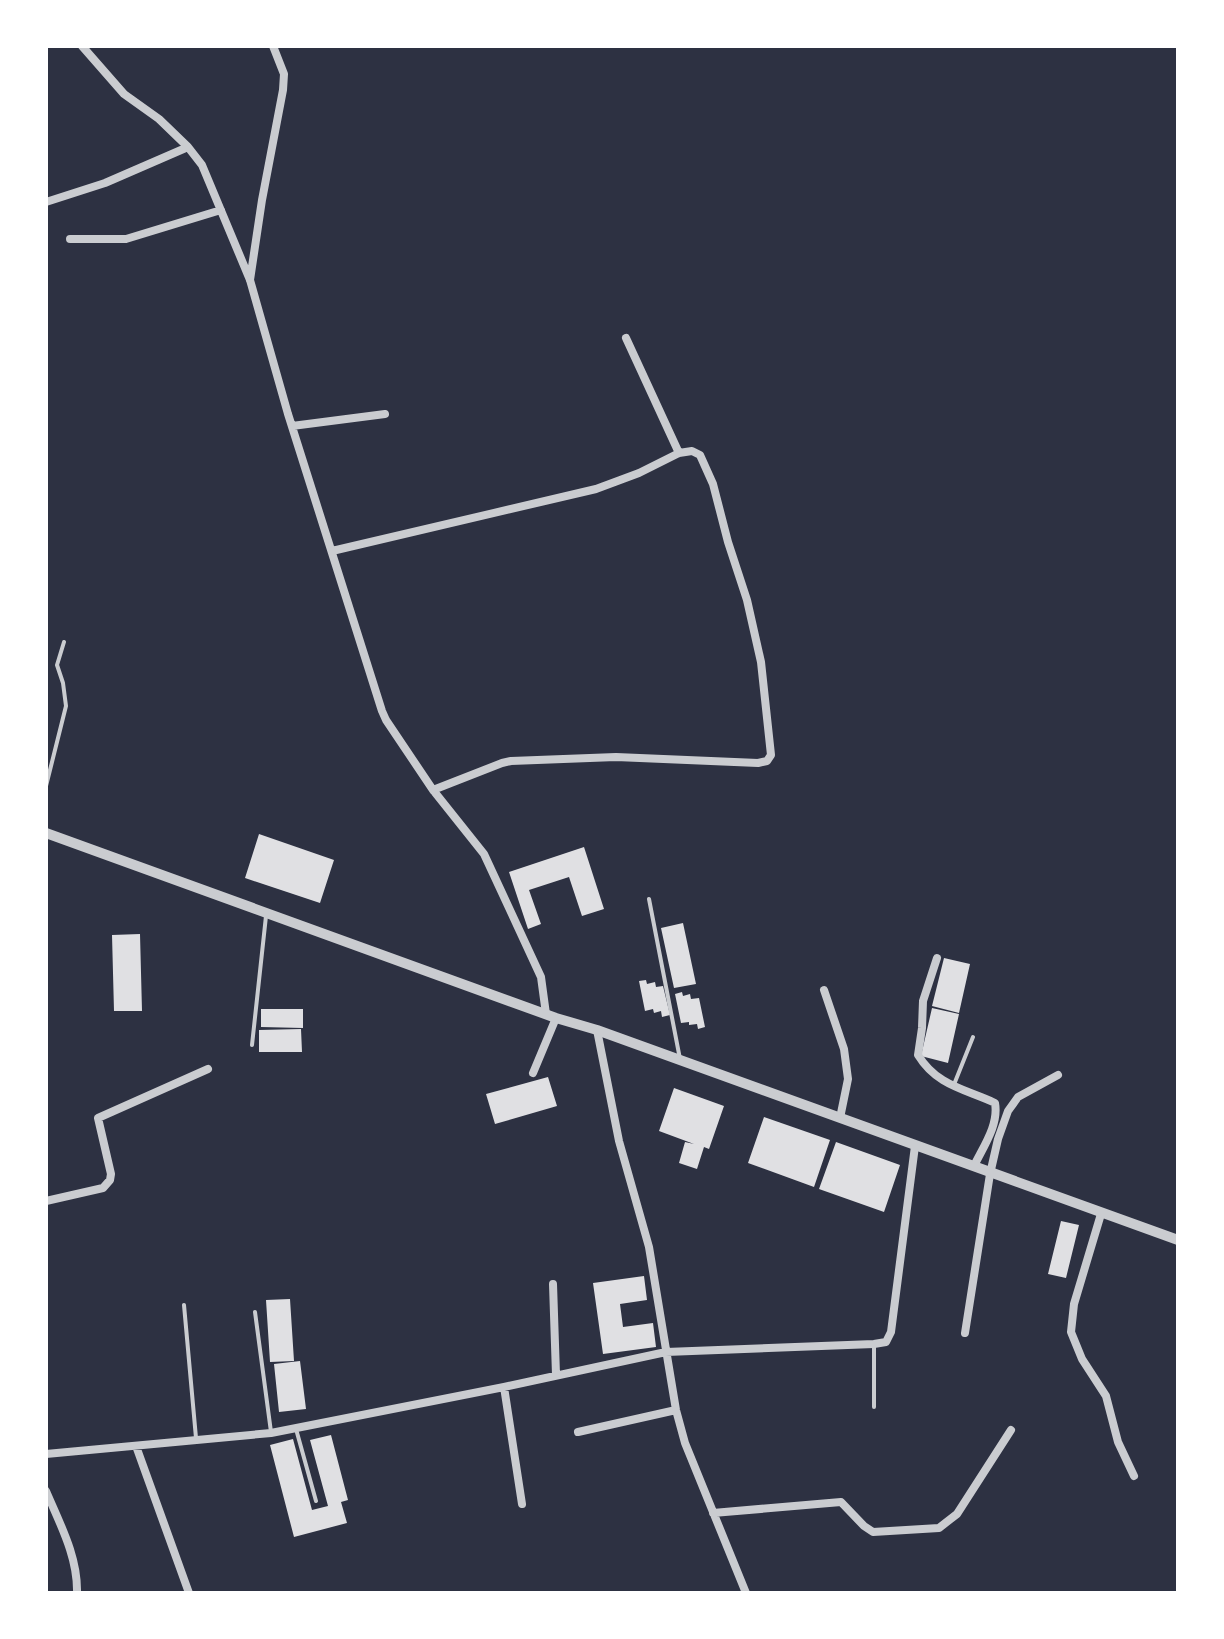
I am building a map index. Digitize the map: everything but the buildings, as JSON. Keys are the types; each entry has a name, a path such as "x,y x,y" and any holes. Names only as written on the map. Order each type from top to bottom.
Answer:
{"street":[{"path":"82,46 124,94 159,119 202,165 250,280 292,426 382,711 433,790 484,854 541,977 551,1016 533,1073"},
{"path":"250,280 284,82 282,66 273,46"},
{"path":"46,202 105,183 188,147"},
{"path":"70,239 126,239 221,210"},
{"path":"626,338 679,453"},
{"path":"292,426 385,414"},
{"path":"332,551 596,489 639,473 679,453 692,451 700,455 713,484 747,600 761,662 771,755 767,761 616,757 511,761 433,790"},
{"path":"46,833 1178,1240"},
{"path":"937,958 923,1001 918,1055 936,1076 953,1087 995,1103 994,1127 974,1166"},
{"path":"824,990 844,1049 848,1079 840,1118"},
{"path":"597,1030 619,1141 649,1247 676,1410 685,1443 746,1593"},
{"path":"46,1201 107,1185 111,1174 98,1118 208,1069"},
{"path":"965,1333 990,1174 1008,1111 1018,1097 1058,1075"},
{"path":"46,1454 296,1429 666,1352 886,1342 891,1332 915,1146"},
{"path":"1101,1214 1074,1304 1071,1332 1082,1359 1106,1396 1118,1442 1134,1476"},
{"path":"553,1284 556,1375"},
{"path":"504,1387 522,1504"},
{"path":"578,1432 676,1410"},
{"path":"713,1513 841,1502 873,1532 939,1528 957,1514 1011,1430"},
{"path":"136,1446 189,1593"},
{"path":"46,1491 75,1567 77,1593"}],"lane":[{"path":"46,786 66,706 57,665 64,642"},
{"path":"649,899 681,1061"},
{"path":"252,1045 266,913"},
{"path":"953,1087 973,1037"},
{"path":"184,1305 196,1440"},
{"path":"255,1312 271,1433"},
{"path":"874,1344 874,1407"},
{"path":"296,1429 316,1501"}]}
